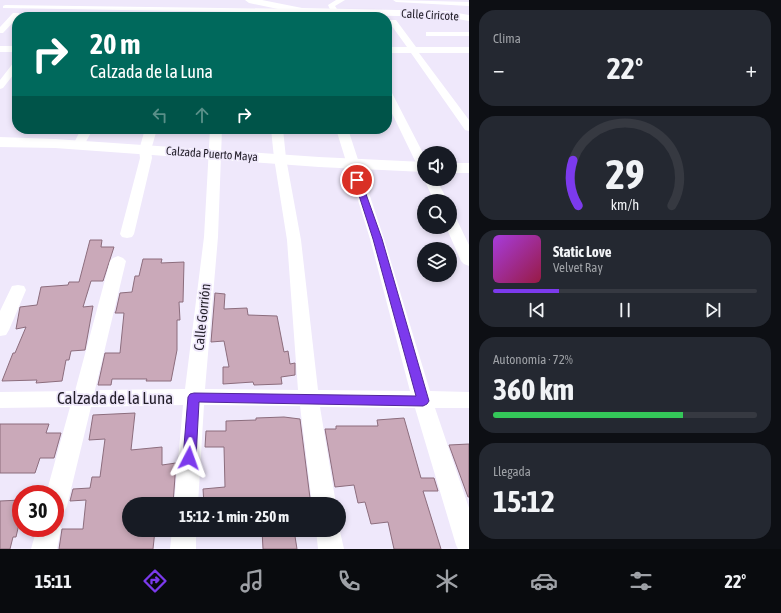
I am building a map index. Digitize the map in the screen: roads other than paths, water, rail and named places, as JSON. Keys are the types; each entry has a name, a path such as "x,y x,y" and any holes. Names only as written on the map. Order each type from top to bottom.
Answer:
{"street":[{"path":"28,0 5,6 302,11"},
{"path":"69,7 91,0"},
{"path":"131,8 154,0"},
{"name":"Calle Ciricote","path":"249,0 302,11 335,12"},
{"path":"261,11 287,0"},
{"path":"335,12 331,5 342,0"},
{"path":"396,0 465,3"},
{"path":"187,10 202,2"},
{"name":"Calle Ciricote","path":"392,13 446,14 469,18"},
{"path":"0,31 12,19"},
{"path":"393,22 469,128"},
{"path":"438,23 447,34"},
{"path":"429,34 469,34"},
{"path":"0,49 12,49"},
{"path":"392,50 469,50"},
{"path":"459,50 469,60"},
{"path":"0,86 12,70"},
{"path":"392,103 417,153"},
{"path":"78,145 84,134"},
{"path":"127,234 146,158 145,150 150,134"},
{"name":"Calle Gorrión","path":"187,497 194,397 211,237 216,134"},
{"path":"278,134 280,158 294,240 309,398 323,497"},
{"path":"343,134 377,239 423,401 469,545"},
{"name":"Calzada Puerto Maya","path":"0,142 214,153 352,164 417,167"},
{"path":"457,168 469,168"},
{"path":"456,234 468,259"},
{"path":"60,485 118,261"},
{"path":"0,330 18,290"},
{"name":"Calzada de la Luna","path":"0,400 194,397 423,401 469,400"},
{"path":"44,549 47,537"},
{"path":"183,549 184,537"},
{"path":"329,537 331,549"}]}
